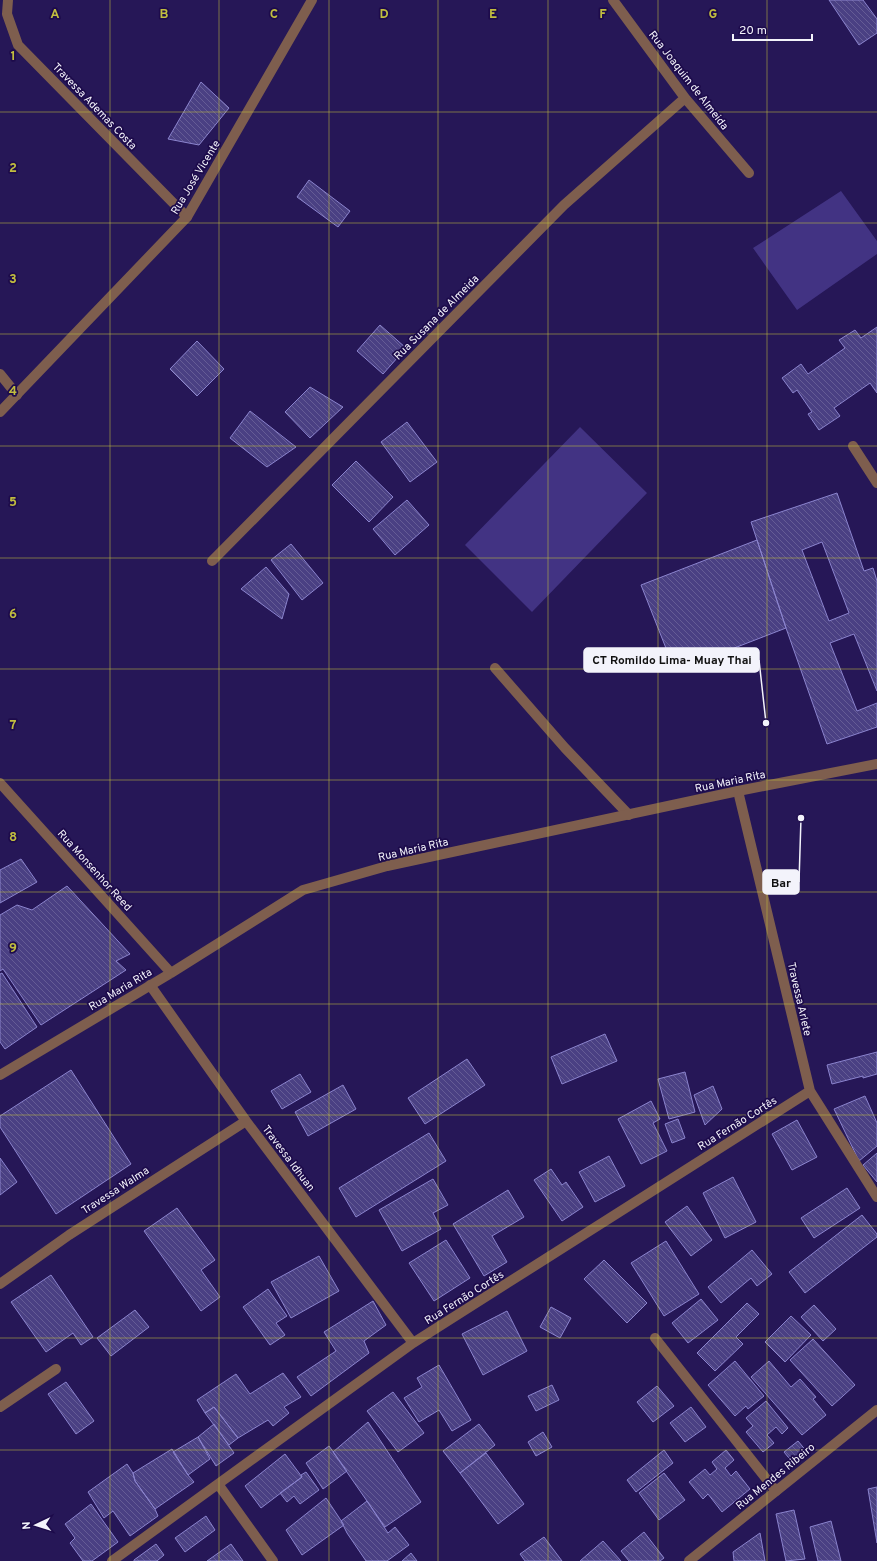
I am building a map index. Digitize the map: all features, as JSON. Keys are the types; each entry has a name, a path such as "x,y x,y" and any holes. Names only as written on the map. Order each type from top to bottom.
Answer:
{"street":[{"name":"Travessa Ademas Costa","path":"8,0 7,14 18,45 187,217"},
{"name":"Rua José Vicente","path":"0,412 187,217 312,0"},
{"name":"Rua Joaquim de Almeida","path":"613,0 685,98 749,174"},
{"name":"Rua Susana de Almeida","path":"212,561 564,205 685,98"},
{"path":"0,374 17,395"},
{"path":"853,446 877,484"},
{"path":"495,668 565,748 629,814"},
{"name":"Rua Maria Rita","path":"0,1075 150,985 303,890 387,866 738,791 877,764"},
{"name":"Rua Monsenhor Reed","path":"0,783 171,972"},
{"name":"Travessa Arlete","path":"738,791 810,1091 877,1197"},
{"name":"Travessa Idhuan","path":"150,985 246,1121 413,1343"},
{"name":"Rua Fernão Cortês","path":"112,1561 413,1343 810,1091"},
{"name":"Travessa Walma","path":"0,1284 69,1235 246,1121"},
{"path":"655,1338 776,1491"},
{"path":"0,1407 56,1368"},
{"name":"Rua Mendes Ribeiro","path":"688,1561 877,1410"},
{"path":"218,1484 272,1561"}],"shaded area":[{"path":"841,191 877,241 877,254 797,310 753,248"},
{"path":"580,427 647,493 532,612 465,545"}],"building":[{"path":"829,0 863,0 877,19 877,33 859,45"},
{"path":"201,82 229,108 199,145 168,139"},
{"path":"309,180 350,211 338,227 297,197"},
{"path":"380,325 406,348 383,374 357,351"},
{"path":"877,327 877,393 870,383 834,408 840,416 819,430 808,414 812,412 797,390 793,393 782,378 801,364 808,374 845,348 839,340 855,330 861,338"},
{"path":"197,341 224,369 197,396 170,369"},
{"path":"310,387 343,407 310,438 285,412"},
{"path":"250,411 296,447 267,467 230,438"},
{"path":"407,422 437,462 410,482 381,442"},
{"path":"356,461 393,497 369,522 332,485"},
{"path":"837,493 864,571 873,568 877,581 877,691 854,634 830,643 857,711 877,703 877,727 827,744 786,628 751,522","holes":["822,542 849,613 829,621 802,550"]},
{"path":"407,500 429,525 395,555 373,529"},
{"path":"757,540 786,628 675,671 641,585"},
{"path":"291,544 323,583 302,600 271,560"},
{"path":"266,567 289,594 282,619 241,589"},
{"path":"21,859 37,882 0,903 0,870"},
{"path":"67,886 130,954 116,961 126,970 41,1025 3,969 0,971 0,915 17,905 32,910"},
{"path":"2,973 37,1027 5,1049 0,1042 0,974"},
{"path":"605,1034 617,1061 562,1084 551,1057"},
{"path":"877,1052 877,1074 832,1084 827,1065"},
{"path":"467,1059 485,1085 425,1124 408,1098"},
{"path":"71,1070 131,1164 56,1214 0,1127 0,1116"},
{"path":"685,1072 695,1112 669,1119 658,1079"},
{"path":"300,1074 311,1092 282,1109 271,1091"},
{"path":"343,1085 356,1109 308,1136 295,1112"},
{"path":"713,1086 722,1109 705,1125 694,1095"},
{"path":"865,1096 877,1123 877,1146 859,1161 834,1109"},
{"path":"651,1101 660,1119 653,1123 667,1151 641,1164 618,1119"},
{"path":"678,1119 685,1138 672,1143 665,1124"},
{"path":"797,1120 817,1157 792,1170 772,1134"},
{"path":"429,1133 446,1161 356,1217 339,1188"},
{"path":"877,1153 877,1182 863,1165"},
{"path":"609,1156 625,1186 595,1202 579,1172"},
{"path":"0,1158 17,1182 0,1195"},
{"path":"551,1169 562,1185 566,1182 583,1207 562,1221 534,1180"},
{"path":"733,1177 756,1222 725,1238 703,1193"},
{"path":"433,1179 448,1205 433,1213 441,1229 402,1251 379,1210"},
{"path":"847,1188 860,1208 814,1238 801,1218"},
{"path":"508,1190 524,1217 492,1236 507,1262 484,1276 453,1224"},
{"path":"687,1206 712,1240 691,1256 665,1222"},
{"path":"177,1208 215,1260 201,1270 220,1297 201,1311 144,1231"},
{"path":"862,1215 877,1234 877,1237 805,1293 789,1272"},
{"path":"446,1240 470,1278 434,1301 409,1263"},
{"path":"666,1241 699,1294 664,1316 631,1263"},
{"path":"752,1250 772,1274 757,1286 751,1278 721,1303 708,1287"},
{"path":"319,1256 339,1291 291,1318 271,1282"},
{"path":"604,1260 647,1303 627,1323 584,1279"},
{"path":"51,1275 93,1337 81,1345 73,1333 46,1352 11,1302"},
{"path":"268,1289 287,1316 276,1323 285,1335 270,1345 243,1307"},
{"path":"701,1299 718,1320 688,1343 672,1323"},
{"path":"373,1301 386,1325 364,1341 369,1353 311,1396 297,1377 336,1351 324,1332"},
{"path":"747,1303 759,1314 736,1337 743,1344 715,1371 697,1353"},
{"path":"814,1305 836,1329 823,1341 801,1317"},
{"path":"551,1307 571,1318 560,1338 540,1327"},
{"path":"135,1310 149,1327 111,1356 97,1338"},
{"path":"507,1311 527,1351 483,1375 462,1334"},
{"path":"791,1316 811,1335 785,1362 765,1342"},
{"path":"813,1339 855,1385 832,1406 790,1360"},
{"path":"735,1361 764,1396 748,1409 746,1406 735,1416 708,1385"},
{"path":"769,1361 791,1387 800,1379 816,1397 813,1399 826,1415 802,1435 751,1377"},
{"path":"439,1365 471,1420 452,1431 439,1410 419,1422 404,1398 422,1387 417,1378"},
{"path":"283,1373 301,1397 284,1407 289,1413 273,1426 268,1420 238,1438 214,1407 205,1413 197,1400 236,1374 250,1394"},
{"path":"66,1382 94,1421 76,1434 48,1394"},
{"path":"552,1385 559,1400 536,1411 528,1396"},
{"path":"657,1386 674,1406 653,1422 637,1402"},
{"path":"393,1392 424,1433 398,1452 367,1411"},
{"path":"766,1401 788,1428 782,1434 776,1427 767,1435 774,1443 763,1452 746,1432 753,1426 746,1418"},
{"path":"214,1407 238,1438 229,1445 205,1413"},
{"path":"691,1407 706,1427 685,1442 670,1423"},
{"path":"368,1422 421,1502 385,1527 333,1452"},
{"path":"214,1424 234,1453 216,1466 198,1437"},
{"path":"479,1424 495,1445 460,1473 443,1451"},
{"path":"543,1432 552,1447 536,1456 528,1442"},
{"path":"198,1437 210,1459 188,1475 173,1452"},
{"path":"798,1441 807,1452 793,1463 784,1452"},
{"path":"329,1446 347,1471 323,1489 306,1463"},
{"path":"172,1449 194,1482 155,1509 135,1481 133,1473"},
{"path":"664,1450 673,1463 636,1492 627,1480"},
{"path":"726,1450 734,1460 725,1468 731,1476 736,1471 750,1489 722,1512 708,1494 703,1499 689,1482 705,1469 710,1475 717,1469 712,1462"},
{"path":"486,1453 524,1504 498,1524 460,1473"},
{"path":"285,1454 302,1477 261,1508 245,1486"},
{"path":"127,1464 133,1473 135,1481 155,1509 158,1516 130,1536 113,1511 104,1518 88,1492"},
{"path":"306,1472 319,1490 300,1504 294,1496 287,1502 280,1493 302,1477 301,1475"},
{"path":"664,1473 685,1500 659,1520 639,1493"},
{"path":"877,1487 877,1543 868,1489"},
{"path":"326,1498 344,1525 302,1555 286,1530"},
{"path":"367,1501 388,1533 395,1527 409,1545 387,1561 366,1561 347,1533 341,1521"},
{"path":"91,1504 118,1542 92,1561 83,1561 70,1543 75,1538 65,1524"},
{"path":"794,1510 805,1559 786,1561 776,1514"},
{"path":"206,1516 215,1530 185,1552 175,1538"},
{"path":"831,1521 841,1561 818,1561 810,1527"},
{"path":"644,1532 664,1558 660,1561 629,1561 621,1551"},
{"path":"760,1533 765,1561 734,1561 733,1552"},
{"path":"544,1537 562,1561 525,1561 520,1554"},
{"path":"603,1541 621,1561 580,1561"},
{"path":"156,1544 164,1555 157,1561 134,1561 134,1560"},
{"path":"231,1544 243,1561 207,1561"},
{"path":"411,1553 417,1561 402,1561"}],"place":[{"name":"CT Romildo Lima- Muay Thai","path":"766,723"},
{"name":"Bar","path":"801,818"}]}
